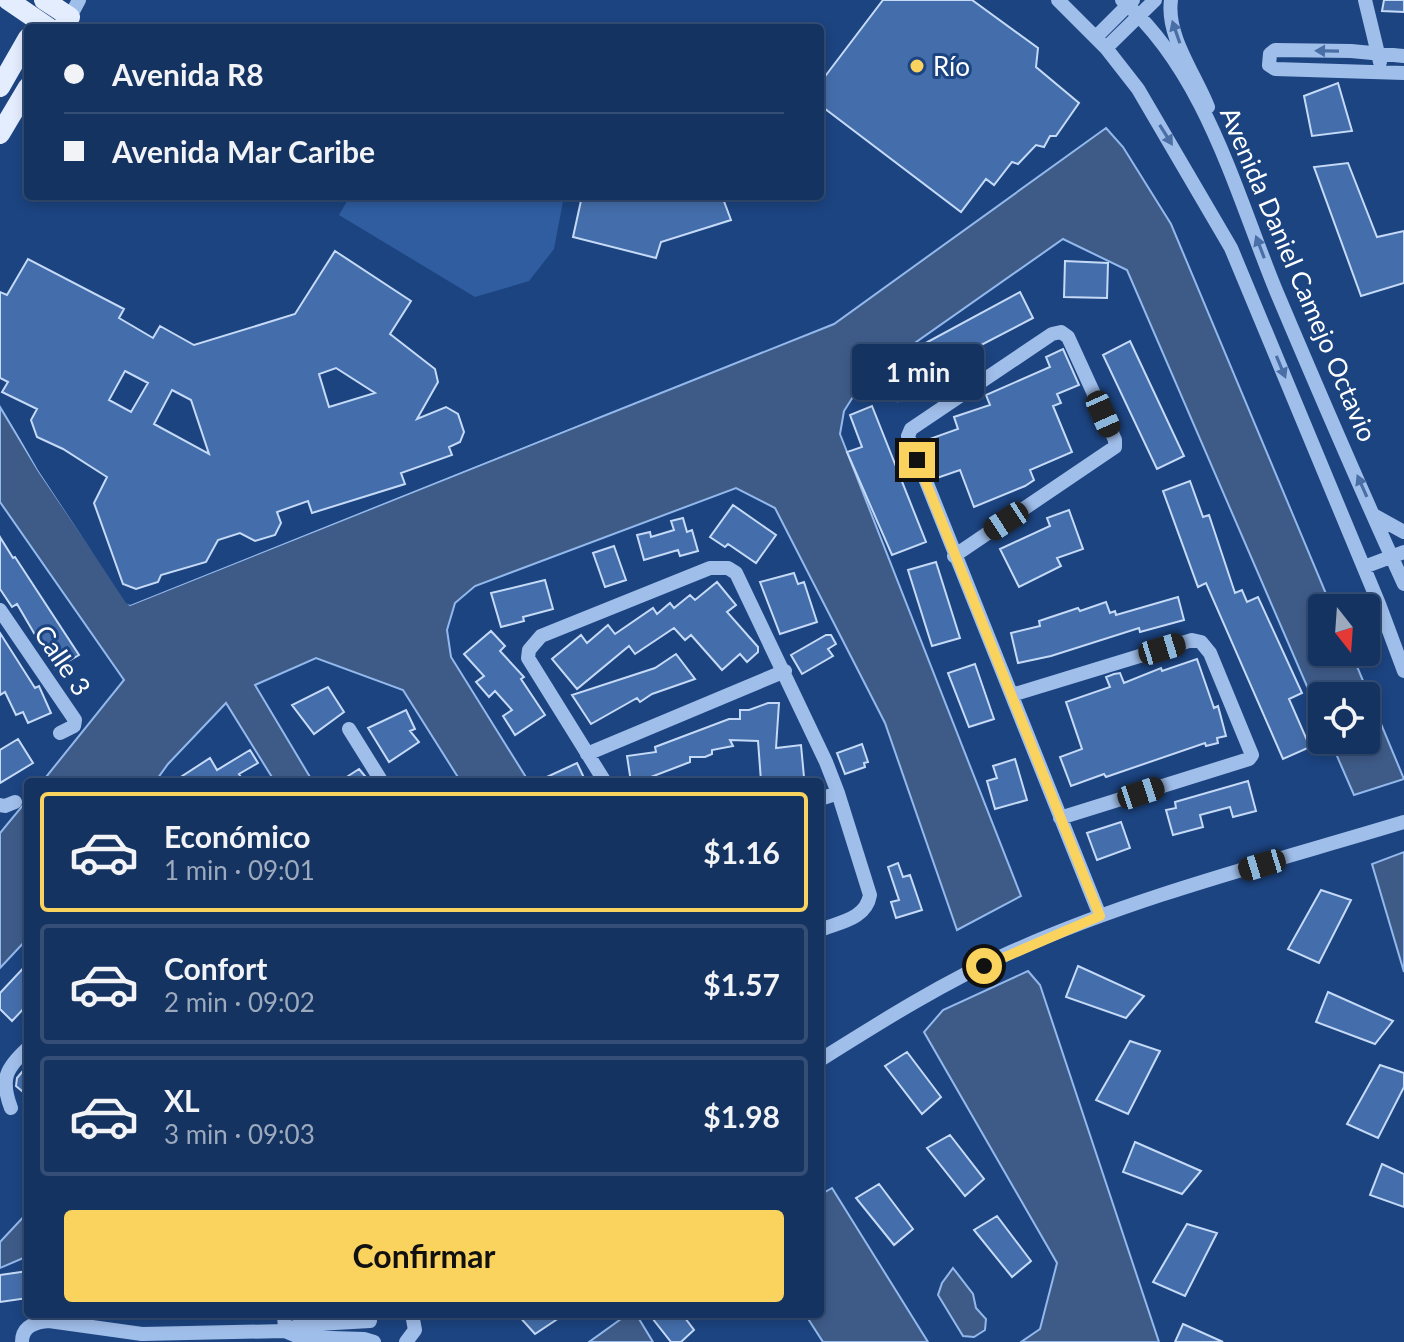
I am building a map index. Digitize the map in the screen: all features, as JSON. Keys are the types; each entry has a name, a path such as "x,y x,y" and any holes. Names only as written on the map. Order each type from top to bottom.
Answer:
{"main road":[{"path":"8,0 40,16 71,15"},
{"path":"0,87 24,44"},
{"path":"0,134 24,94"}],"street":[{"name":"Avenida Daniel Camejo Octavio","path":"1058,0 1101,42 1138,89 1231,248 1404,671"},
{"path":"1101,42 1130,5 1155,0"},
{"path":"1171,0 1170,16 1175,33 1198,81 1225,156"},
{"path":"1365,0 1382,71"},
{"name":"Avenida Daniel Camejo Octavio","path":"1130,5 1170,56 1225,156 1277,292 1375,516 1398,555 1404,584"},
{"path":"1404,56 1351,51 1275,50 1269,60 1269,65 1275,69 1404,73"},
{"path":"954,556 1115,447 1115,440 1068,337 1061,332 1052,334 924,420 911,429 908,436 954,556 1100,916"},
{"path":"1375,516 1404,532"},
{"path":"1364,567 1398,555"},
{"path":"602,778 528,658 529,650 541,636 717,566 728,568 736,573 785,671 838,793 870,895 868,905 861,914 824,928"},
{"name":"Calle 3","path":"0,610 75,720 74,726 60,733"},
{"path":"1012,695 1192,640 1201,642 1210,653 1252,755 1249,759 1060,818"},
{"path":"587,754 785,671"},
{"path":"349,729 380,778"},
{"path":"824,798 838,793"},
{"path":"0,805 15,802"},
{"path":"824,1058 933,991 1009,953 1100,916 1404,822"},
{"path":"11,1108 3,1095 2,1083 12,1063 24,1052"},
{"path":"284,1318 285,1331"},
{"path":"22,1342 26,1329 36,1322 49,1321 142,1334 285,1331 300,1325 362,1318"},
{"path":"371,1318 376,1342"},
{"path":"406,1342 415,1330 413,1318"},
{"path":"91,1342 104,1329"},
{"path":"285,1331 299,1337 376,1342"},
{"path":"128,1342 142,1334"}],"shaded area":[{"path":"1106,128 1123,147 1171,224 1326,594 1308,594 1308,666 1357,666 1364,682 1308,682 1308,689 1127,270 1063,239 865,378 844,411 840,434 1021,896 957,930 885,723 775,508 736,488 475,586 455,603 447,630 451,657 527,778 458,778 403,690 316,658 255,685 311,778 273,778 226,703 158,778 45,778 124,680 0,502 0,407 38,470 130,605 834,324"},
{"path":"348,200 563,200 554,249 529,281 475,297 339,215"},
{"path":"1380,721 1404,779 1354,795 1336,754 1380,754"},
{"path":"24,804 24,942 0,968 0,833"},
{"path":"1404,852 1404,972 1372,864"},
{"path":"1028,971 1040,985 1159,1342 1021,1342 1040,1329 1057,1263 924,1032 943,1010"},
{"path":"832,1188 928,1342 823,1342 808,1318 824,1318 824,1193"},
{"path":"24,1216 24,1258 0,1268 0,1242"},
{"path":"953,1268 973,1294 976,1308 986,1319 985,1330 974,1337 963,1336 938,1295"},
{"path":"622,1318 638,1318 653,1342 589,1342"}],"pier":[{"path":"0,403 130,601 592,415 593,419 130,605 38,470"}],"building":[{"path":"883,0 972,0 1038,48 1036,67 1079,103 1056,136 1050,136 1044,147 1036,145 1018,164 1012,162 994,185 986,179 961,212 824,108 824,78"},
{"path":"1384,0 1404,0 1404,12 1382,11"},
{"path":"1338,83 1352,131 1312,136 1304,96"},
{"path":"1348,163 1377,237 1404,231 1404,283 1361,296 1314,167"},
{"path":"581,200 724,200 731,220 661,242 656,258 573,237"},
{"path":"335,251 411,301 390,334 435,369 438,382 417,419 446,407 458,414 464,432 460,442 449,447 452,455 401,473 405,484 312,513 308,501 277,512 281,523 275,535 255,541 240,533 218,540 206,562 161,575 158,582 136,589 123,584 94,503 107,477 63,449 37,437 31,420 37,409 2,392 8,382 0,378 0,292 7,295 28,259 124,309 119,318 153,338 160,326 194,345 295,314","holes":["336,368 375,393 329,407 319,374","125,371 148,383 131,412 109,400","172,390 191,400 209,454 154,424"]},
{"path":"1065,261 1108,263 1107,298 1064,297"},
{"path":"1020,292 1033,318 956,358 960,366 898,401 884,373 912,358 909,352"},
{"path":"1130,341 1184,456 1157,469 1103,355"},
{"path":"1063,349 1079,385 1057,394 1061,403 1053,406 1072,452 1030,470 1034,480 1025,486 974,507 960,470 937,478 924,441 958,429 954,417 990,405 986,395 1050,367 1046,357"},
{"path":"872,406 926,542 892,555 847,452 862,447 850,415"},
{"path":"1190,481 1203,517 1209,515 1235,593 1242,590 1247,602 1258,597 1302,693 1289,699 1308,748 1283,759 1206,583 1198,587 1163,491"},
{"path":"733,505 776,535 756,563 728,544 725,547 710,537"},
{"path":"1069,510 1083,549 1057,558 1061,566 1019,587 1000,549 1050,526 1047,518"},
{"path":"683,518 687,532 692,530 698,551 680,556 678,550 644,560 637,535 650,532 651,537 674,530 671,521"},
{"path":"0,537 79,655 55,669 17,604 12,607 0,589"},
{"path":"614,546 626,580 605,587 593,553"},
{"path":"936,562 960,638 932,646 908,570"},
{"path":"794,573 798,584 804,582 817,622 780,634 760,582"},
{"path":"545,580 553,609 501,627 491,593"},
{"path":"717,582 736,605 727,612 758,647 758,652 747,662 740,654 722,670 691,635 685,640 674,628 635,654 629,646 577,689 552,659 581,635 587,643 608,625 615,634 653,608 657,614 670,603 674,608 690,595 695,600"},
{"path":"1178,597 1184,620 1140,632 1139,628 1051,656 1018,663 1011,633 1040,626 1039,621 1106,602 1110,613 1115,611 1116,615"},
{"path":"491,631 505,646 500,651 524,677 521,679 545,715 515,735 503,716 512,710 495,691 489,697 476,682 484,676 464,654"},
{"path":"0,633 35,688 39,686 51,713 28,723 23,712 16,715 5,692 0,695"},
{"path":"831,635 836,644 828,649 833,656 802,674 791,655"},
{"path":"676,654 695,679 652,694 640,702 637,698 591,724 572,695 655,668"},
{"path":"1197,659 1214,708 1218,706 1226,736 1217,738 1218,743 1206,746 1205,743 1071,786 1060,757 1082,749 1066,702 1110,687 1106,677 1114,674 1120,673 1124,683 1161,668 1162,671"},
{"path":"975,664 994,719 969,727 948,673"},
{"path":"328,687 344,712 314,734 292,705"},
{"path":"768,703 779,703 776,748 801,745 804,777 761,778 758,741 730,740 733,746 712,750 712,754 705,757 690,757 690,762 648,778 630,778 627,756 656,752 655,747 729,719 740,719 740,710"},
{"path":"406,710 415,729 410,731 419,742 389,762 368,728"},
{"path":"18,739 33,763 0,783 0,750"},
{"path":"862,744 868,762 864,763 865,767 845,774 837,753"},
{"path":"250,750 258,763 239,774 242,778 179,778 210,758 217,770"},
{"path":"1015,759 1027,800 995,809 987,781 997,778 993,766"},
{"path":"577,763 584,778 545,778"},
{"path":"359,769 367,778 345,778"},
{"path":"1248,781 1256,811 1233,817 1230,807 1200,815 1203,827 1173,835 1166,810 1176,808 1175,802"},
{"path":"1121,822 1130,848 1097,860 1087,833"},
{"path":"898,863 903,877 910,875 922,910 896,918 891,902 899,900 888,867"},
{"path":"1321,890 1351,900 1319,963 1288,949"},
{"path":"1078,966 1144,996 1126,1018 1066,997"},
{"path":"24,967 24,1008 12,1021 0,1009 0,993"},
{"path":"1328,992 1393,1021 1375,1044 1316,1022"},
{"path":"1130,1041 1160,1051 1128,1114 1096,1100"},
{"path":"907,1052 941,1097 922,1114 885,1066"},
{"path":"1380,1065 1404,1073 1404,1087 1378,1138 1347,1124"},
{"path":"22,1072 24,1074 24,1093 16,1086"},
{"path":"950,1135 984,1179 965,1196 927,1148"},
{"path":"1135,1142 1201,1171 1182,1194 1123,1172"},
{"path":"1382,1164 1404,1174 1404,1207 1370,1195"},
{"path":"879,1184 913,1229 894,1245 856,1198"},
{"path":"997,1216 1031,1261 1012,1277 974,1230"},
{"path":"1187,1224 1217,1233 1185,1296 1153,1282"},
{"path":"24,1272 24,1299 0,1302 0,1275"},
{"path":"521,1318 559,1318 535,1334"},
{"path":"652,1318 685,1318 694,1330 681,1342 671,1342"},
{"path":"1183,1324 1223,1342 1175,1342"}],"place":[{"name":"Río","path":"917,66"}],"route":[{"path":"917,460 1100,916 984,966"}]}
